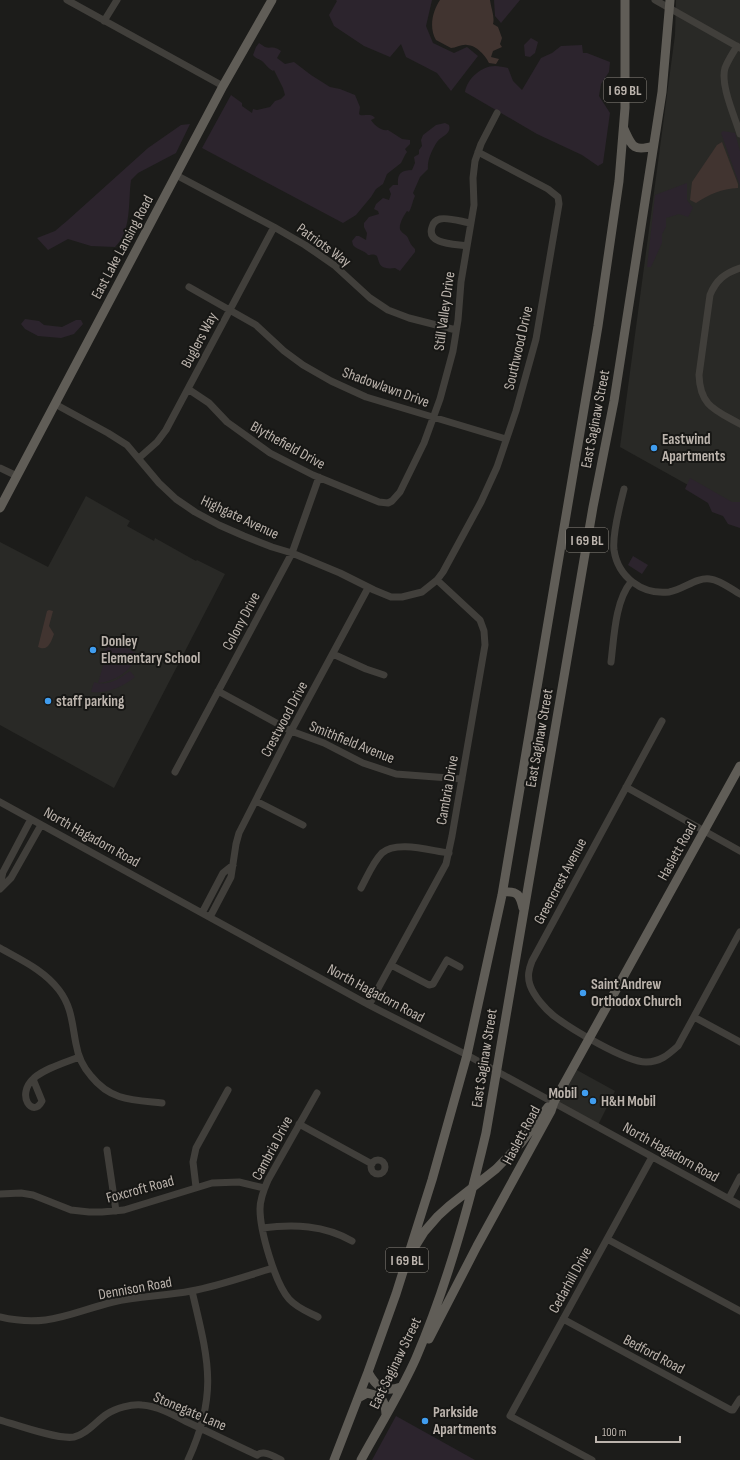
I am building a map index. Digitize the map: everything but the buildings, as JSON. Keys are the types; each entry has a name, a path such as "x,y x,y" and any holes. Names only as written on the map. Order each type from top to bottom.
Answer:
{"main road":[{"name":"East Lake Lansing Road","path":"0,508 223,86 272,0"},
{"name":"East Saginaw Street","path":"334,1460 368,1372 405,1267 432,1180 467,1055 502,895 598,326 619,181 624,128 625,0"},
{"name":"East Saginaw Street","path":"361,1460 401,1387 420,1348 464,1226 486,1133 591,515 614,401 662,92 670,4"},
{"path":"624,128 631,143 635,147 640,149 653,146"},
{"name":"Haslett Road","path":"420,1348 426,1345 477,1246 551,1111 554,1102 740,766"},
{"path":"502,895 504,892 512,892 517,894 520,898 523,909"},
{"path":"405,1267 414,1248 430,1224 449,1206 496,1169 513,1152 546,1109 554,1102"},
{"path":"368,1372 376,1384 386,1390 401,1387"},
{"path":"358,1398 367,1393 382,1399 385,1404 386,1414"}],"street":[{"path":"67,0 223,86"},
{"path":"104,21 117,0"},
{"path":"655,0 670,4 739,47 728,62 724,77 725,86 740,134"},
{"name":"Still Valley Drive","path":"388,503 395,499 424,443 434,418 446,378 456,330 461,282 474,204 473,169 478,152 497,113"},
{"name":"Southwood Drive","path":"437,580 443,572 481,502 497,467 516,411 536,339 559,204 558,197 548,189 478,152"},
{"name":"Patriots Way","path":"176,175 274,227 325,259 370,298 388,310 409,318 456,330"},
{"path":"467,246 436,240 432,235 431,229 435,222 441,219 471,223"},
{"name":"Buglers Way","path":"139,458 157,442 166,430 274,227"},
{"path":"740,268 723,276 712,289 708,306 699,375 699,386 702,395 714,409 740,424"},
{"name":"Shadowlawn Drive","path":"190,287 256,325 284,351 303,365 331,381 366,397 506,439"},
{"name":"Blythefield Drive","path":"188,389 200,396 227,422 255,443 291,464 379,502 388,503"},
{"name":"Highgate Avenue","path":"55,404 127,445 164,488 176,499 195,512 219,525 266,545 292,553 340,573 368,588 391,596 402,597 422,592 437,580"},
{"path":"0,468 17,476"},
{"name":"Colony Drive","path":"175,772 292,553 319,477"},
{"path":"624,489 615,535 614,550 619,566 631,582 651,591 669,592 698,580 711,579 716,580 740,594"},
{"name":"Cambria Drive","path":"369,1005 446,864 462,779 484,645 484,631 480,620 437,580"},
{"path":"611,662 620,601 631,582"},
{"name":"Crestwood Drive","path":"210,917 231,877 239,834 368,588"},
{"path":"333,654 366,669 384,675"},
{"name":"Smithfield Avenue","path":"218,691 292,731 324,743 363,763 396,774 462,779"},
{"name":"Greencrest Avenue","path":"662,721 538,948 529,970 529,979 532,989 554,1016 590,1039 638,1062 657,1061 668,1055 678,1046 740,932"},
{"path":"626,787 740,850"},
{"path":"256,801 303,825"},
{"name":"North Hagadorn Road","path":"0,802 369,1005 467,1055 740,1205"},
{"path":"0,885 3,872 31,819"},
{"path":"0,889 11,878 41,824"},
{"path":"361,888 378,858 387,850 405,847 449,853"},
{"path":"202,913 223,873 233,865"},
{"path":"0,948 43,973 60,990 71,1014 79,1057 86,1070 95,1081 109,1093 131,1100 162,1103"},
{"path":"391,965 429,985 433,984 445,961 447,960 460,967"},
{"path":"694,1017 740,1042"},
{"path":"33,1079 42,1072 79,1057"},
{"path":"196,1186 193,1162 196,1148 228,1090"},
{"name":"Cambria Drive","path":"317,1093 264,1188 260,1207 262,1228 273,1268 282,1290 290,1300 304,1310 318,1317"},
{"path":"299,1124 372,1164"},
{"path":"107,1150 116,1211"},
{"name":"Cedarhill Drive","path":"592,1460 510,1416 652,1157"},
{"path":"728,1198 740,1177"},
{"name":"Foxcroft Road","path":"0,1194 21,1193 33,1195 63,1207 79,1211 102,1212 124,1210 196,1186 222,1182 239,1182 264,1188"},
{"path":"262,1228 296,1226 328,1230 352,1241"},
{"path":"607,1238 740,1311"},
{"name":"Dennison Road","path":"0,1317 26,1321 48,1321 112,1302 192,1291 273,1268"},
{"path":"188,1460 201,1428 208,1392 205,1342 192,1291"},
{"name":"Bedford Road","path":"563,1319 733,1410 740,1399"},
{"name":"Stonegate Lane","path":"0,1420 53,1435 66,1437 81,1434 106,1414 113,1411 130,1406 141,1405 164,1411 201,1428 257,1458 261,1453 265,1452 281,1460"}],"shaded area":[{"path":"336,0 432,0 426,26 433,43 454,53 467,47 478,56 451,91 437,73 406,57 401,44 390,57 364,46 334,26 329,15 337,1"},
{"path":"440,0 490,0 493,24 498,27 502,38 500,44 502,47 493,51 491,57 499,59 496,64 489,63 483,54 470,45 451,48 436,40 432,20"},
{"path":"494,0 520,0 501,23 495,16"},
{"path":"676,0 740,0 740,514 620,447 675,35"},
{"path":"531,38 538,42 535,53 530,57 525,56 524,45"},
{"path":"259,43 267,48 274,48 281,51 277,58 285,64 294,62 330,87 355,95 360,107 360,115 372,116 375,118 371,120 378,128 388,130 402,139 410,140 410,144 405,149 407,152 401,163 387,174 383,184 376,189 356,215 343,223 202,148 231,95 252,113 253,109 257,110 270,107 275,101 281,99 285,95 274,70 271,70 253,55"},
{"path":"582,45 583,53 587,53 610,62 609,72 601,84 599,96 610,113 603,163 598,166 582,155 537,134 465,92 469,82 476,74 485,68 495,66 508,68 513,81 522,90 541,58 552,53 561,46"},
{"path":"445,123 449,125 449,131 433,148 429,159 428,169 420,177 413,193 415,196 410,210 409,212 407,211 400,224 400,229 415,249 415,252 400,271 395,268 384,267 379,263 377,256 368,255 355,247 352,241 356,236 366,240 367,233 364,223 369,217 379,214 378,211 374,209 376,204 383,198 389,200 391,194 389,189 393,185 398,185 400,173 412,170 415,163 414,157 419,154 419,150 422,146 421,140 423,135 436,125"},
{"path":"190,124 176,153 138,173 131,180 127,225 115,247 91,246 68,239 48,250 37,238 55,231 148,148 181,125"},
{"path":"723,131 735,133 740,151 740,186 721,133"},
{"path":"722,142 738,184 738,188 716,192 696,203 690,200 692,182 717,145"},
{"path":"687,183 687,200 693,208 688,217 679,214 666,218 666,227 662,234 662,243 651,267 647,267 655,195"},
{"path":"25,319 39,321 44,325 62,327 76,320 81,320 83,324 74,334 61,338 38,336 25,329 21,324"},
{"path":"690,478 732,502 740,502 740,528 728,524 723,516 712,512 708,503 685,489"},
{"name":"Donley Elementary School","path":"86,496 130,521 127,526 154,541 155,538 196,561 197,560 225,574 114,788 0,725 0,542 48,567"},
{"path":"633,556 648,565 642,574 628,565"},
{"path":"47,611 53,611 49,626 54,634 49,645 41,648 38,647"},
{"path":"112,639 139,655 131,666 122,674 111,680 98,683 106,656 103,655 106,647"},
{"path":"130,671 135,677 125,684 109,691 91,692 94,682 104,684 108,683"},
{"path":"575,1069 615,1091 598,1125 557,1103"},
{"path":"396,1416 475,1460 372,1460"}],"place":[{"name":"Eastwind Apartments","path":"654,448"},
{"name":"Donley Elementary School","path":"93,650"},
{"name":"staff parking","path":"48,701"},
{"name":"Saint Andrew Orthodox Church","path":"583,993"},
{"name":"Mobil","path":"585,1093"},
{"name":"H&H Mobil","path":"593,1101"},
{"name":"Parkside Apartments","path":"425,1421"}]}
